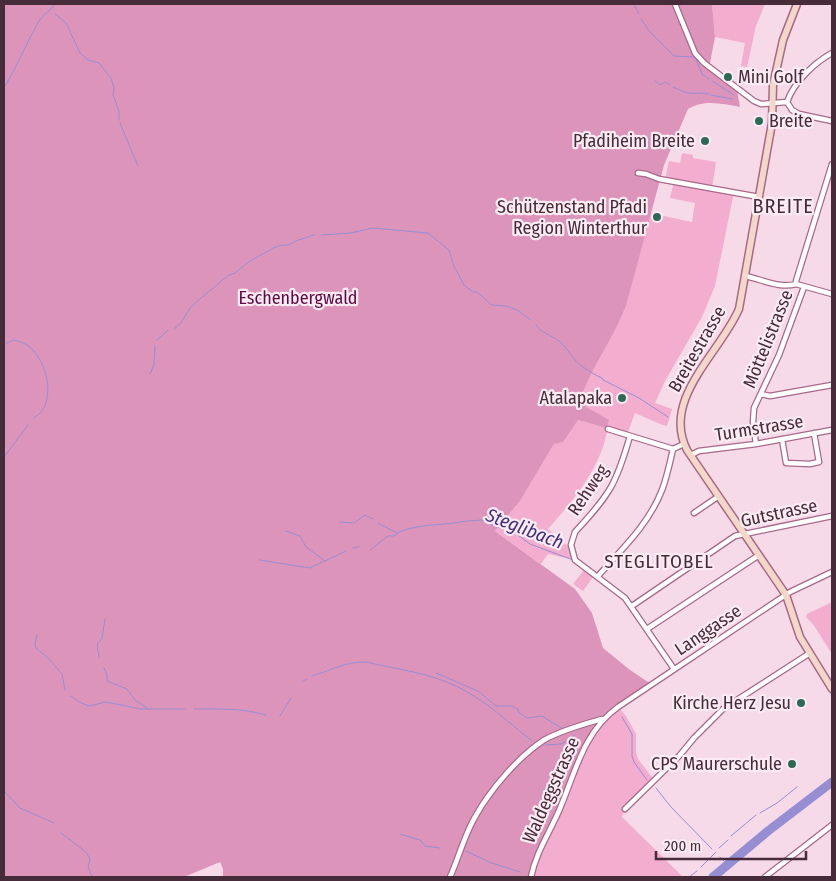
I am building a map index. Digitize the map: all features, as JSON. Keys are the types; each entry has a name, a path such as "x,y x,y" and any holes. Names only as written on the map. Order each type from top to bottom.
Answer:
{"main road":[{"name":"Breitestrasse","path":"797,4 779,55 773,85 772,122 740,302 734,319 684,399 680,413 680,434 691,456 786,594 797,631 832,689"}],"street":[{"path":"675,4 695,53 708,68 754,101 761,104 786,102"},
{"path":"786,102 795,86 814,66 832,52"},
{"path":"786,102 792,110 799,114 832,121"},
{"name":"Möttelistrasse","path":"756,444 753,414 779,355 804,287 796,284 796,281 832,164"},
{"path":"638,173 659,179 759,197"},
{"path":"745,276 775,284 792,286 796,284"},
{"path":"804,287 832,294"},
{"path":"761,394 770,396 832,385"},
{"path":"608,429 672,448 684,444"},
{"name":"Turmstrasse","path":"691,456 699,451 756,444 832,430"},
{"path":"782,439 786,463 810,464 820,462 814,433"},
{"name":"Rehweg","path":"630,436 620,469 611,486 572,538 571,549 575,560 598,576 632,606 674,669"},
{"path":"598,576 635,534 653,509 665,482 672,448"},
{"path":"694,513 719,496"},
{"name":"Gutstrasse","path":"632,606 735,536 832,516"},
{"path":"647,629 759,554"},
{"name":"Langgasse","path":"603,719 786,594 832,572"},
{"path":"625,809 723,709 810,654"},
{"path":"450,877 474,818 506,774 535,747 547,739 603,719"},
{"name":"Waldeggstrasse","path":"531,877 536,856 559,811 581,753 590,736 603,719"},
{"path":"765,877 832,825"}],"shaded area":[{"path":"712,4 765,4 756,26 747,67 741,66 745,43 715,37"},
{"path":"682,153 693,155 693,158 716,162 712,188 734,192 715,286 702,317 665,381 655,403 672,409 667,426 635,413 627,435 608,429 601,452 588,478 576,496 548,529 571,549 575,560 548,554 541,564 495,531 520,501 554,444 578,420 606,428 579,403 589,378 615,331 626,306 650,213 692,222 695,203 670,198 674,182 665,180 669,161 680,163"},
{"name":"STEGLITOBEL","path":"584,570 593,577 583,591 573,584"},
{"path":"832,602 832,654 813,624 806,617 807,614"},
{"path":"618,707 626,716 636,734 638,759 654,780 625,809 622,817 683,877 531,877 590,736"}],"green space":[{"name":"Eschenbergwald","path":"4,4 712,4 715,37 709,68 737,90 740,107 707,103 688,109 664,165 626,306 615,331 589,378 579,403 609,420 606,428 578,420 563,442 554,444 520,501 495,531 575,589 592,613 603,648 651,684 618,707 588,740 531,877 223,877 223,869 220,862 184,877 4,877"}],"waterway":[{"path":"4,88 39,21 55,4"},
{"path":"634,4 639,14"},
{"path":"55,14 66,23 80,53 88,60 99,63 111,78 114,88 113,95 119,111 119,120"},
{"path":"641,19 650,32 674,56 695,57 702,74 709,79"},
{"path":"655,81 660,85 665,82 670,85"},
{"path":"712,81 734,95"},
{"path":"673,87 688,93 709,94"},
{"path":"711,95 732,99"},
{"path":"120,123 138,166"},
{"path":"321,235 351,233 372,228 428,233 449,250 454,266 464,285 473,292 477,292 492,305 506,306 517,310 531,320"},
{"path":"174,329 181,323 190,308 229,275 273,248 288,245 314,235"},
{"path":"536,325 561,343 575,360 586,369 639,398 668,417"},
{"path":"157,340 168,330"},
{"path":"4,343 14,340 26,344 38,356 46,374 48,385 46,404 34,418"},
{"path":"150,374 154,365 155,346"},
{"path":"4,457 28,425"},
{"path":"340,522 354,523 365,515 373,519"},
{"name":"Steglibach","path":"468,521 482,520 500,528"},
{"name":"Steglibach","path":"378,523 397,533 422,526 467,521"},
{"name":"Steglibach","path":"506,530 514,532 530,544 573,560"},
{"path":"286,531 300,536 306,547 325,561"},
{"path":"370,550 388,536 397,534"},
{"path":"353,548 359,547"},
{"path":"260,560 310,568 346,551"},
{"path":"99,657 97,645 102,638 105,619"},
{"path":"37,635 36,648 62,674 65,690"},
{"path":"312,676 345,665 366,662 436,678 478,698 532,741"},
{"path":"104,668 107,681 127,689 135,700 147,708"},
{"path":"436,673 478,691 496,706"},
{"path":"303,681 307,679"},
{"path":"71,696 89,706 106,702 141,709 185,709"},
{"path":"280,716 291,698"},
{"path":"496,706 512,706 527,718 542,716 563,729"},
{"path":"194,709 239,710 266,715"},
{"path":"622,717 632,734 632,756 634,762 647,780"},
{"path":"545,745 561,744 575,735"},
{"path":"713,877 768,831 832,782"},
{"path":"760,813 777,803 797,787"},
{"path":"656,788 671,807 712,849"},
{"path":"4,791 20,808 54,823"},
{"path":"731,836 756,815"},
{"path":"61,833 86,852 90,859 88,867 92,877"},
{"path":"400,834 420,840 425,846 440,848"},
{"path":"719,848 728,840"},
{"path":"466,851 489,862 520,872"},
{"path":"701,867 716,852"},
{"path":"720,857 727,864"},
{"path":"689,877 697,871"}],"place":[{"name":"Mini Golf","path":"728,77"},
{"name":"Breite","path":"759,121"},
{"name":"Pfadiheim Breite","path":"705,141"},
{"name":"Schützenstand Pfadi Region Winterthur","path":"657,217"},
{"name":"Atalapaka","path":"622,398"},
{"name":"Kirche Herz Jesu","path":"801,703"},
{"name":"CPS Maurerschule","path":"792,764"}],"district":[{"name":"BREITE","path":"783,206"},
{"name":"STEGLITOBEL","path":"659,561"}]}
